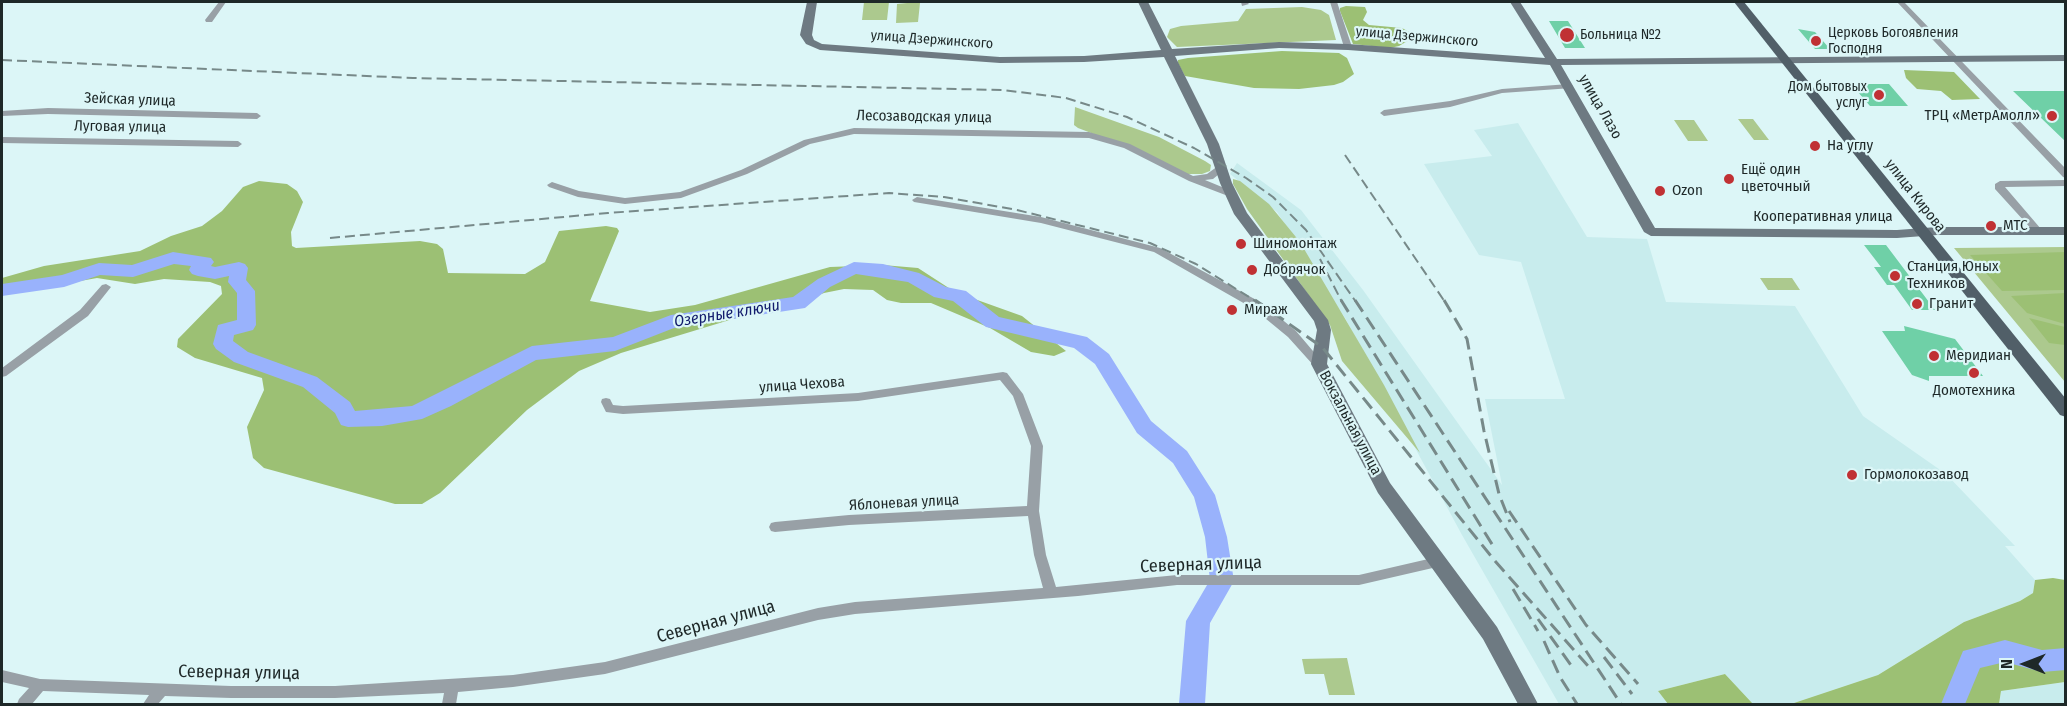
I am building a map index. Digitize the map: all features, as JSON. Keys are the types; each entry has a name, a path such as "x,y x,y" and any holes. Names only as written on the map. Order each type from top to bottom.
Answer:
{"main road":[{"name":"улица Дзержинского","path":"812,2 806,35 810,42 819,47 1028,61 1263,45 1348,47 1554,62 1788,62 2066,58"},
{"name":"Вокзальная улица","path":"1143,2 1210,137 1231,195 1257,237 1321,320 1324,330 1319,364 1384,488 1490,633 1528,705"},
{"name":"улица Лазо","path":"1515,2 1569,86 1651,232"},
{"name":"улица Кирова","path":"1739,2 2066,411"},
{"name":"Кооперативная улица","path":"1651,232 1813,234 2066,231"}],"street":[{"path":"209,20 222,2"},
{"path":"1333,2 1348,47"},
{"path":"1900,2 2066,175"},
{"path":"1384,113 1450,104 1502,91 1569,86"},
{"name":"Зейская улица","path":"2,114 48,111 258,116"},
{"name":"Лесозаводская улица","path":"552,185 578,194 625,201 681,195 744,172 807,142 854,131 1097,136 1127,146 1192,179 1231,195"},
{"name":"Луговая улица","path":"2,140 238,144"},
{"path":"1192,179 1210,177 1221,168"},
{"path":"2038,231 2000,189 2000,184 2066,183"},
{"path":"917,200 1047,222 1157,250 1258,306 1292,334 1319,364"},
{"path":"2,373 84,313 106,287"},
{"name":"улица Чехова","path":"606,402 610,409 623,410 858,397 1003,376 1018,394 1037,446 1033,511"},
{"path":"1033,511 1040,555 1051,593"},
{"name":"Яблоневая улица","path":"776,527 849,520 1033,511"},
{"name":"Северная улица","path":"2,676 40,685 161,690 335,692 452,686 513,681 605,668 833,611 1192,581 1359,580 1437,562"},
{"path":"24,705 40,685"},
{"path":"449,705 452,686"},
{"path":"150,705 161,690"}],"shaded area":[{"path":"1518,123 1587,237 1647,239 1666,302 1795,306 1863,416 1946,474 2015,546 2005,546 2035,580 2033,593 2020,601 1964,622 1878,675 1791,704 1753,704 1725,674 1658,691 1668,704 1559,704 1462,535 1345,318 1277,212 1230,174 1237,163 1301,210 1363,290 1502,485 1485,399 1565,399 1521,262 1479,255 1424,164 1492,156 1474,130"},
{"path":"2065,682 2065,704 1999,704 2001,691"}],"green space":[{"path":"864,2 889,2 887,20 862,20"},
{"path":"920,3 918,22 896,23 897,4"},
{"path":"1302,7 1321,10 1329,15 1336,40 1177,47 1167,37 1170,29 1181,26 1238,21 1246,9"},
{"path":"1365,7 1367,12 1363,20 1369,25 1402,28 1416,36 1399,46 1390,48 1353,44 1340,11 1340,8"},
{"path":"1282,51 1339,53 1347,58 1354,74 1334,85 1299,89 1254,88 1185,76 1178,63 1178,60 1188,58"},
{"path":"1904,70 1954,72 1980,99 1952,100 1941,91 1917,89 1906,78"},
{"path":"1075,107 1159,137 1211,165 1210,171 1202,174 1183,174 1128,147 1078,128 1074,125"},
{"path":"1738,119 1753,119 1769,140 1754,140"},
{"path":"1674,120 1694,120 1708,141 1688,141"},
{"path":"1233,179 1240,181 1269,204 1300,242 1384,385 1420,453 1342,361 1330,325 1247,209 1233,184"},
{"path":"259,181 287,184 297,191 303,202 291,232 292,246 296,248 420,241 437,244 443,249 448,273 525,274 545,262 559,231 606,226 617,228 619,231 590,301 650,312 695,305 830,267 883,265 918,268 955,292 1022,316 1066,351 1054,356 1031,352 990,328 931,303 901,303 887,300 873,290 844,289 824,293 775,312 746,315 621,353 579,371 527,410 440,493 422,504 395,504 264,468 253,458 247,427 264,390 262,378 195,358 177,347 178,339 222,294 221,286 210,282 164,279 135,284 97,278 2,295 2,278 44,266 140,251 171,236 202,226 222,211 243,187"},
{"path":"2065,247 2065,382 1954,248"},
{"path":"2065,252 2065,290 2002,291 1970,255"},
{"path":"1760,278 1792,278 1800,290 1768,290"},
{"path":"2065,293 2065,324 2027,313 2011,296"},
{"path":"2029,318 2065,327 2065,345 2049,343"},
{"path":"2053,578 2065,580 2065,682 2001,691 1999,704 1791,704 1878,675 1964,622 2020,601 2033,593 2035,580"},
{"path":"1347,658 1355,695 1329,695 1324,674 1305,674 1302,659"},
{"path":"1725,674 1753,704 1668,704 1658,691"}],"building":[{"name":"Больница №2","path":"1549,21 1568,21 1585,48 1565,48"},
{"name":"Церковь Богоявления Господня","path":"1798,29 1815,32 1830,49 1815,49"},
{"name":"Дом бытовых услуг","path":"1851,84 1889,84 1908,106 1870,106"},
{"name":"ТРЦ «МетрАмолл»","path":"2013,91 2066,91 2066,142"},
{"name":"Станция Юных Техников","path":"1864,245 1886,245 1935,310 1912,310 1894,285 1887,285 1874,267 1881,267"},
{"name":"Меридиан","path":"1904,326 1955,339 1983,376 1929,376 1929,381 1912,375 1882,331 1905,331"}],"waterway":[{"name":"Озерные ключи","path":"2,290 64,281 99,269 133,271 173,258 205,262 198,270 215,273 239,268 237,282 246,291 246,325 225,330 223,344 241,357 310,382 343,408 348,419 382,418 415,413 444,401 532,353 615,344 671,322 798,303 824,283 854,268 883,270 913,277 941,292 959,296 993,322 1080,342 1102,359 1144,427 1180,457 1204,495 1216,537 1222,581 1198,621 1192,704"},
{"name":"Озерные ключи","path":"1953,704 1972,659 2005,651 2042,661 2066,659"}],"railway":[{"path":"2,60 413,78 1003,90 1066,98 1127,117 1194,148 1246,178 1273,197 1306,230 1356,302"},
{"path":"1345,155 1445,302"},
{"path":"330,238 608,213 889,193 944,197 1017,210 1150,243 1196,264 1257,302"},
{"path":"1320,259 1342,302"},
{"path":"1255,300 1322,347 1495,561 1588,666"},
{"path":"1341,300 1495,549"},
{"path":"1355,300 1621,704"},
{"path":"1444,300 1467,339 1484,431 1499,494 1510,522"},
{"path":"1509,511 1586,625 1638,684"},
{"path":"1513,589 1538,631"},
{"path":"1538,619 1573,668"},
{"path":"1544,641 1560,677 1577,704"},
{"path":"1604,657 1632,694"}],"place":[{"name":"Больница №2","path":"1567,35"},
{"name":"Церковь Богоявления Господня","path":"1816,41"},
{"name":"Дом бытовых услуг","path":"1879,95"},
{"name":"ТРЦ «МетрАмолл»","path":"2052,116"},
{"name":"На углу","path":"1815,146"},
{"name":"Ещё один цветочный","path":"1729,179"},
{"name":"Ozon","path":"1660,191"},
{"name":"МТС","path":"1991,226"},
{"name":"Шиномонтаж","path":"1241,244"},
{"name":"Добрячок","path":"1252,270"},
{"name":"Станция Юных Техников","path":"1895,276"},
{"name":"Гранит","path":"1917,304"},
{"name":"Мираж","path":"1232,310"},
{"name":"Меридиан","path":"1934,356"},
{"name":"Домотехника","path":"1974,373"},
{"name":"Гормолокозавод","path":"1852,475"}]}
